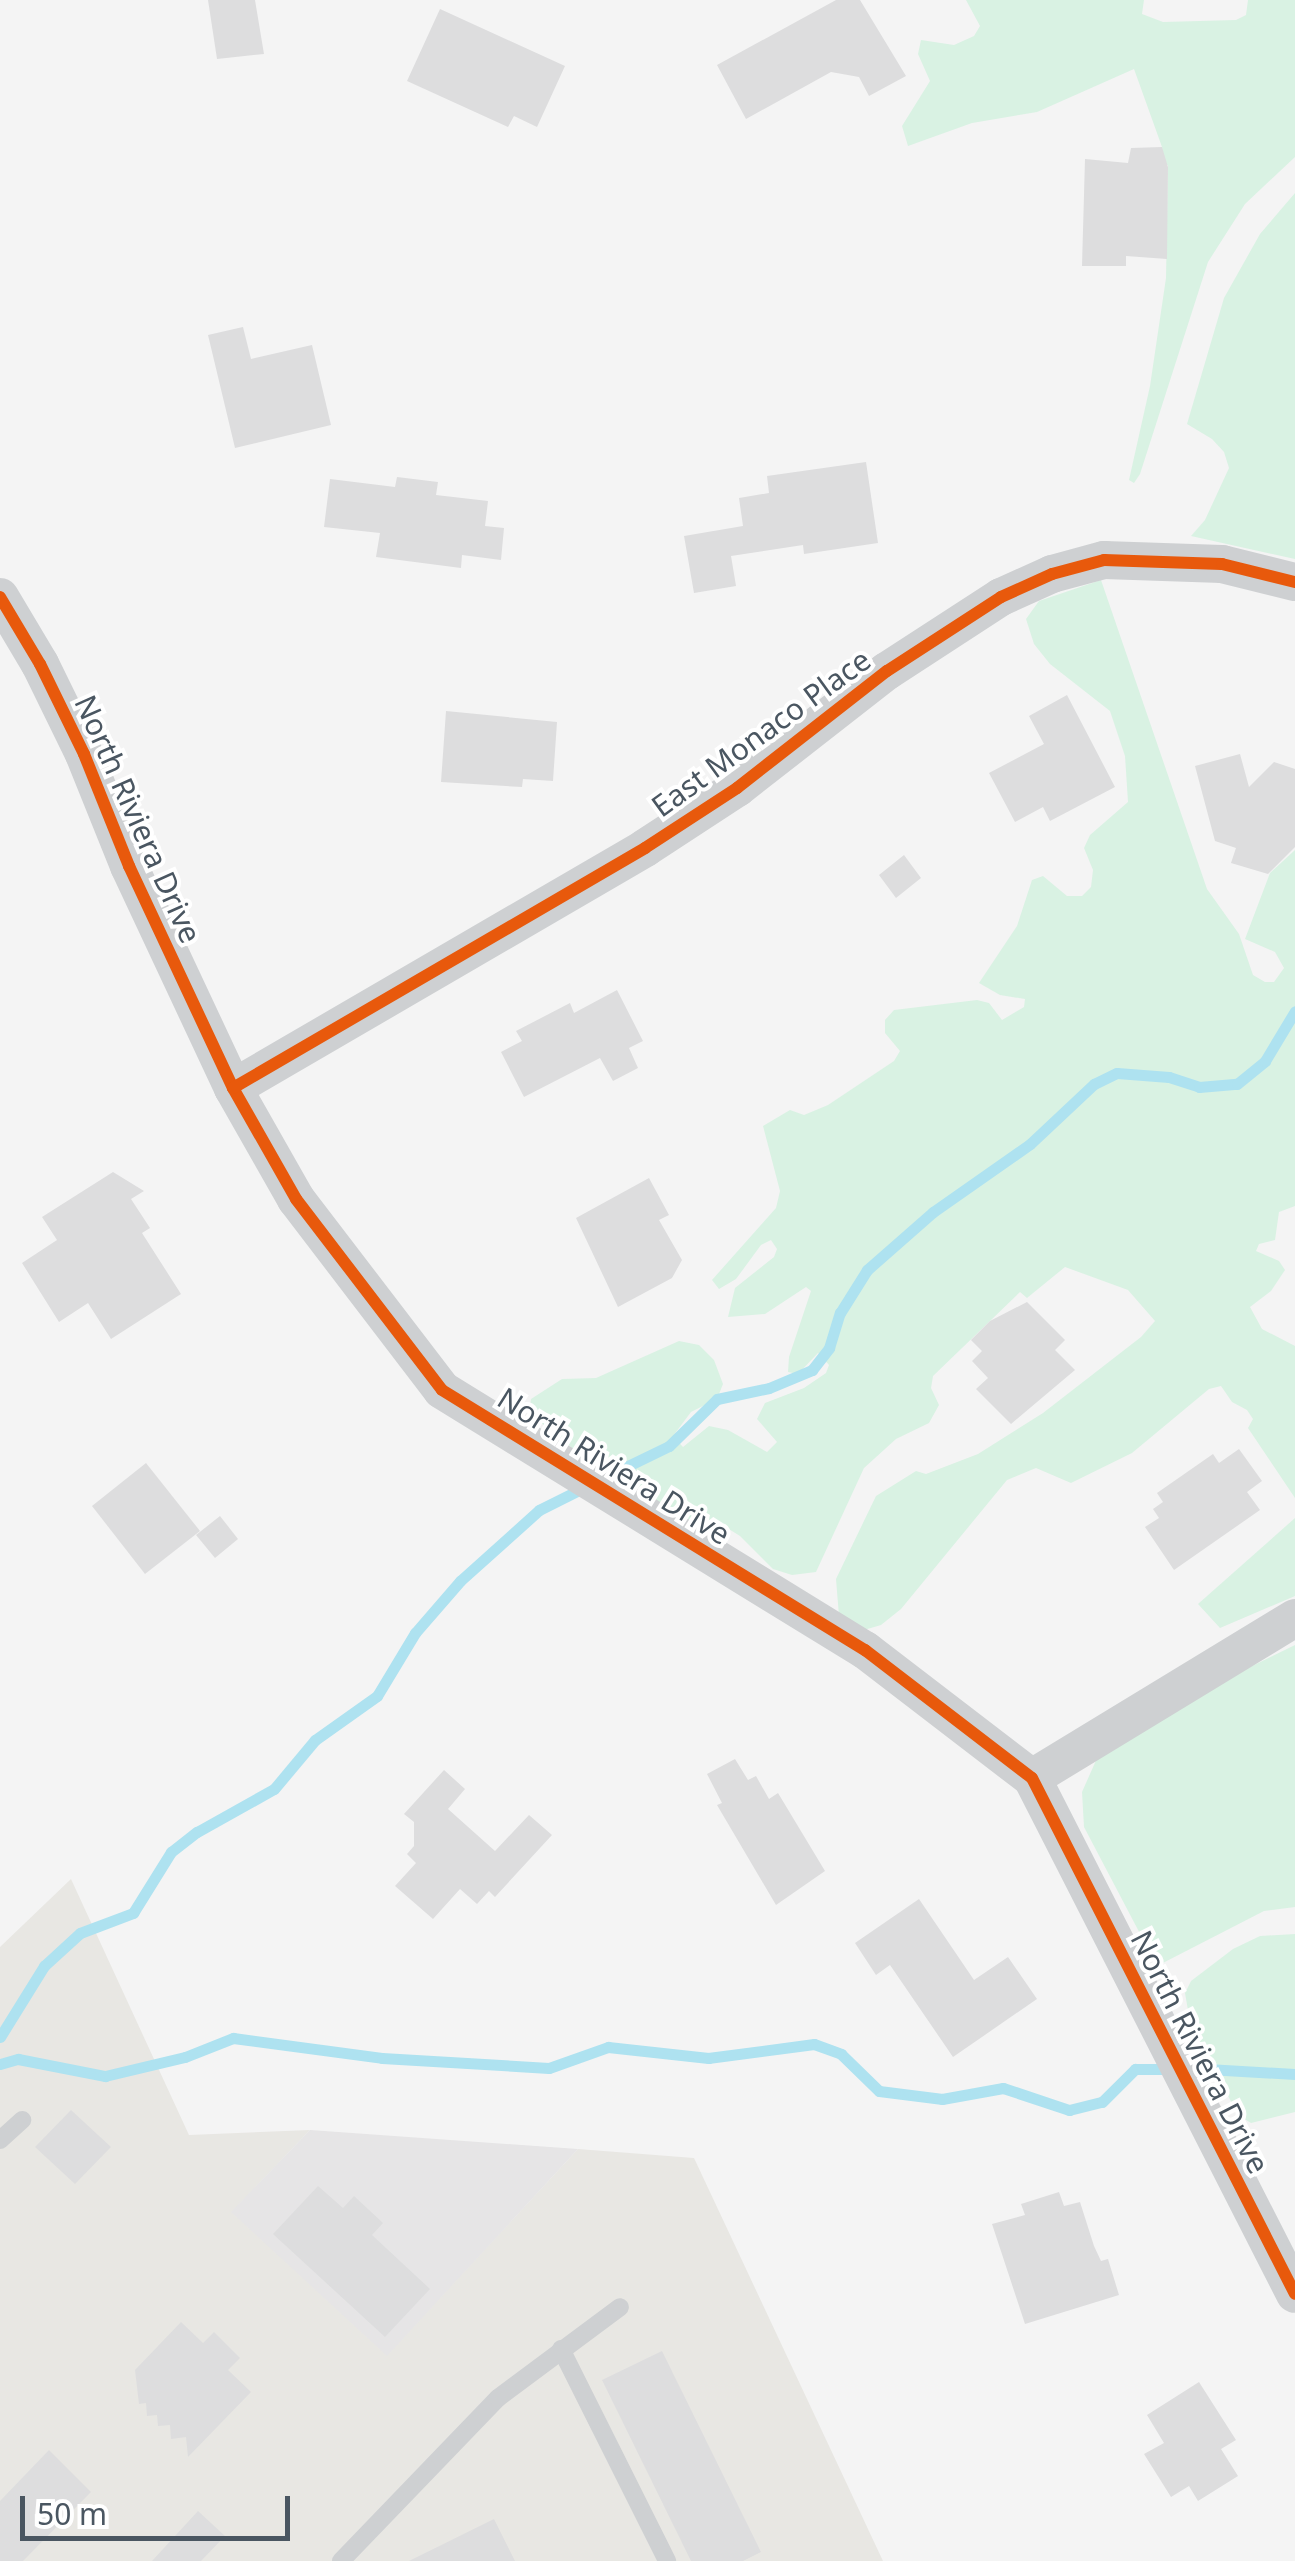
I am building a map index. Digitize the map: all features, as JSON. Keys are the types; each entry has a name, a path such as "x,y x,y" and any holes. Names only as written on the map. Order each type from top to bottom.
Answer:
{"street":[{"name":"East Monaco Place","path":"233,1088 645,848 737,788 887,671 1001,597 1052,574 1104,560 1222,564 1295,582"},
{"name":"North Riviera Drive","path":"0,597 40,664 84,754 129,866 233,1088 296,1199 442,1390 866,1650 1032,1778 1295,2294"},
{"path":"1032,1778 1295,1618"}],"lane":[{"path":"0,2140 22,2120"},
{"path":"341,2561 498,2398 620,2306"},
{"path":"560,2349 667,2561"}],"shaded area":[{"path":"71,1879 189,2135 310,2130 232,2212 387,2355 578,2149 694,2158 883,2561 0,2561 0,1947"},
{"path":"310,2130 578,2149 387,2356 231,2212"}],"green space":[{"path":"966,0 1144,0 1142,14 1163,22 1236,20 1246,15 1248,0 1295,0 1295,157 1245,204 1208,262 1134,483 1129,480 1150,386 1166,278 1168,165 1164,165 1162,147 1134,69 1037,112 972,123 908,146 902,126 930,81 918,54 921,40 954,45 974,36 980,26"},
{"path":"1295,193 1295,559 1191,536 1205,520 1229,468 1224,452 1212,439 1187,424 1224,298 1260,234"},
{"path":"1101,580 1207,889 1239,934 1253,975 1265,982 1274,982 1284,968 1275,952 1245,939 1270,873 1295,850 1295,1206 1279,1212 1275,1240 1259,1244 1256,1251 1279,1261 1285,1270 1271,1291 1250,1307 1262,1329 1295,1346 1295,1498 1248,1428 1253,1419 1247,1410 1232,1402 1221,1386 1209,1389 1132,1453 1071,1483 1036,1468 1007,1480 901,1609 881,1625 864,1630 839,1616 836,1579 876,1496 916,1471 926,1474 978,1454 1043,1413 1141,1337 1155,1321 1128,1290 1065,1267 1027,1298 1020,1292 933,1376 931,1388 939,1405 929,1423 896,1439 864,1468 816,1572 792,1575 773,1569 740,1536 716,1521 682,1519 598,1469 529,1413 531,1399 562,1379 596,1378 679,1341 699,1345 714,1360 723,1384 717,1399 691,1412 673,1436 683,1447 709,1426 728,1430 767,1452 777,1442 757,1419 765,1403 804,1388 826,1373 829,1365 818,1353 798,1374 788,1372 789,1357 811,1291 806,1287 765,1314 728,1317 735,1288 774,1257 777,1249 771,1240 761,1245 736,1279 719,1289 712,1280 776,1208 780,1191 763,1126 790,1110 804,1115 828,1105 894,1061 900,1051 885,1033 885,1020 894,1010 977,1000 989,1003 1002,1020 1024,1007 1025,999 1000,995 979,983 1017,926 1032,880 1043,876 1067,896 1082,896 1091,887 1093,870 1084,848 1090,835 1128,802 1125,756 1110,711 1050,664 1034,644 1026,619 1039,601"},
{"path":"1295,1518 1295,1596 1220,1628 1198,1604"},
{"path":"1295,1645 1295,1907 1264,1911 1157,1966 1084,1827 1082,1792 1098,1756 1242,1671"},
{"path":"1295,1934 1295,2112 1251,2123 1238,2115 1190,2022 1185,1993 1191,1981 1233,1949 1260,1936"}],"building":[{"path":"208,0 255,0 264,54 217,59"},
{"path":"836,0 860,0 906,76 869,96 859,77 831,72 746,119 717,65"},
{"path":"440,9 565,66 537,127 514,116 508,127 407,81"},
{"path":"1162,147 1168,167 1167,259 1126,256 1126,266 1082,266 1085,159 1128,163 1131,148"},
{"path":"243,327 251,359 312,345 331,425 235,448 208,335"},
{"path":"866,462 878,543 804,554 803,545 731,556 736,586 694,593 684,536 743,526 739,498 769,493 767,476"},
{"path":"397,477 438,482 436,495 488,501 485,526 504,528 501,560 462,555 461,568 376,557 380,533 324,527 330,479 395,487"},
{"path":"1067,695 1115,787 1050,821 1043,807 1015,822 989,773 1044,744 1029,716"},
{"path":"446,711 557,722 553,781 523,779 522,787 441,782"},
{"path":"1240,754 1249,787 1274,762 1295,769 1295,847 1268,874 1231,863 1236,848 1215,841 1195,766"},
{"path":"904,855 921,878 896,898 879,875"},
{"path":"617,990 643,1041 629,1048 638,1068 613,1081 600,1058 524,1097 501,1052 522,1041 516,1031 570,1003 574,1013"},
{"path":"113,1172 144,1191 131,1199 150,1228 142,1233 181,1294 111,1339 88,1303 59,1322 22,1263 57,1240 42,1217"},
{"path":"649,1178 669,1215 659,1220 682,1260 672,1278 618,1307 576,1218"},
{"path":"1027,1302 1065,1340 1055,1350 1075,1370 1011,1424 976,1389 988,1378 972,1361 982,1351 971,1340 990,1321"},
{"path":"1239,1449 1262,1481 1247,1492 1260,1510 1174,1570 1145,1527 1159,1518 1153,1509 1163,1502 1157,1493 1213,1454 1219,1463"},
{"path":"146,1463 200,1531 145,1574 92,1506"},
{"path":"220,1516 238,1539 215,1558 196,1535"},
{"path":"735,1759 748,1780 756,1776 769,1799 778,1793 825,1871 776,1905 717,1805 722,1803 707,1774"},
{"path":"444,1770 465,1789 448,1809 495,1851 529,1815 552,1835 495,1897 489,1891 477,1904 460,1889 433,1919 395,1886 416,1863 407,1854 414,1846 414,1822 404,1814"},
{"path":"919,1899 974,1980 1008,1957 1037,1999 953,2057 890,1965 876,1975 855,1943"},
{"path":"71,2110 111,2147 75,2184 35,2147"},
{"path":"318,2186 343,2208 354,2196 383,2223 372,2235 430,2289 385,2337 273,2234"},
{"path":"1059,2192 1064,2206 1080,2202 1094,2246 1101,2261 1108,2259 1119,2295 1025,2324 992,2224 1025,2215 1021,2204"},
{"path":"181,2322 203,2343 214,2332 240,2358 228,2370 251,2392 188,2457 186,2437 171,2439 170,2425 158,2426 157,2415 147,2416 146,2403 139,2404 135,2370"},
{"path":"662,2351 761,2552 743,2561 691,2561 602,2380"},
{"path":"1199,2382 1236,2440 1221,2449 1238,2476 1198,2501 1189,2486 1171,2497 1144,2454 1164,2443 1147,2415"},
{"path":"49,2450 91,2492 23,2561 0,2561 0,2501"},
{"path":"198,2511 225,2536 201,2561 152,2561"},
{"path":"494,2519 515,2561 409,2561"}],"waterway":[{"path":"603,1478 669,1446 717,1399 769,1388 812,1370 829,1348 840,1313 867,1270 933,1212 1030,1144 1094,1084 1117,1073 1169,1077 1199,1087 1237,1084 1265,1061 1295,1011"},
{"path":"0,2037 44,1966 80,1933 133,1913 171,1852 197,1832 274,1789 315,1740 377,1696 415,1633 460,1581 539,1510 587,1486"},
{"path":"0,2064 18,2059 105,2076 185,2057 233,2038 382,2058 549,2068 608,2047 708,2058 814,2044 841,2054 879,2091 942,2099 1003,2088 1069,2110 1102,2102 1135,2069 1171,2069"},
{"path":"1190,2068 1295,2074"}],"cycle path":[{"path":"233,1088 645,848 737,788 887,671 1001,597 1052,574 1104,560 1222,564 1295,582"},
{"path":"0,597 40,664 84,754 129,866 233,1088 296,1199 442,1390 865,1650 1032,1778 1295,2294"}]}
